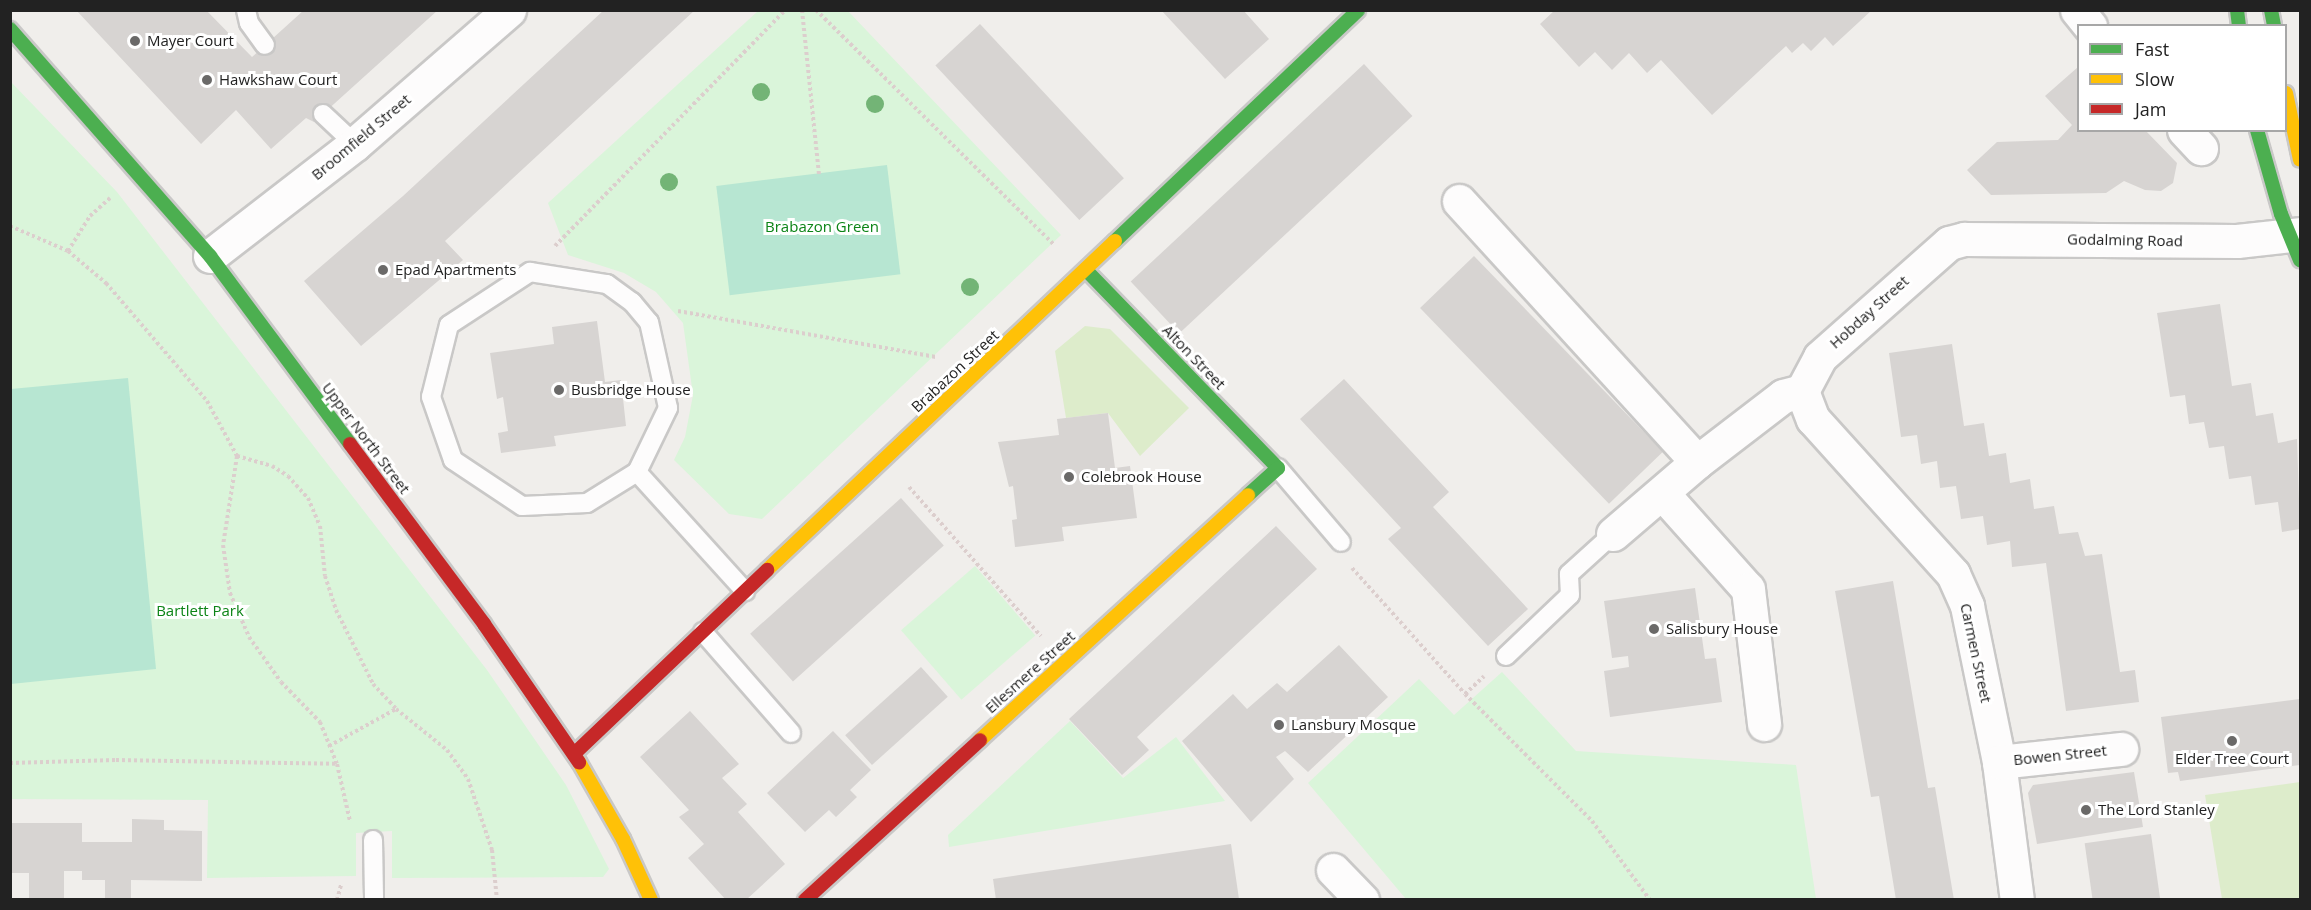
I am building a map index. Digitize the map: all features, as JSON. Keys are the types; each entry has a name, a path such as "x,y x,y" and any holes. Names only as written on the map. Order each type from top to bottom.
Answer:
{"street":[{"name":"Brabazon Street","path":"574,754 1358,10"},
{"path":"2077,10 2088,24"},
{"name":"Broomfield Street","path":"210,256 355,144 509,11"},
{"name":"Upper North Street","path":"10,29 140,171 210,256 484,624 574,754 623,839 651,900"},
{"path":"2287,98 2300,159"},
{"path":"2258,132 2267,165 2297,244"},
{"path":"1459,201 1697,462"},
{"name":"Godalming Road","path":"1949,243 1964,239 2237,241 2297,244"},
{"name":"Hobday Street","path":"1613,534 1663,494 1697,462 1808,377 1949,243"},
{"name":"Alton Street","path":"1086,270 1278,468"},
{"name":"Carmen Street","path":"1808,377 1813,419 1953,574 1967,606 1999,762 2018,900"},
{"name":"Ellesmere Street","path":"805,900 1278,468"},
{"path":"1663,494 1748,589 1764,724"},
{"name":"Bowen Street","path":"1999,762 2121,749"},
{"path":"1333,870 1362,900"}],"lane":[{"path":"246,10 249,23 266,45"},
{"path":"323,114 355,144"},
{"path":"530,272 607,284 632,302 649,322 668,408 637,472 588,503 522,506 453,460 430,397 449,326 530,272"},
{"path":"1278,468 1341,542"},
{"path":"637,472 745,591"},
{"path":"1506,656 1570,595 1569,574 1613,534"},
{"path":"703,632 791,733"},
{"path":"373,840 374,900"}],"path":[{"path":"530,272 785,10"},
{"path":"802,10 819,174"},
{"path":"816,10 1059,249 1086,270"},
{"path":"68,251 90,216 140,171"},
{"path":"10,226 68,251 106,283 207,401 237,456 223,544 230,593 249,637 281,682 320,722 337,764 351,813 349,824"},
{"path":"632,302 984,365"},
{"path":"237,456 254,458 272,466 288,476 308,498 320,525 325,576 345,635 373,684 396,709 447,750 468,779 492,850 497,900"},
{"path":"885,459 1065,663"},
{"path":"1341,542 1352,570 1465,694 1592,821 1650,900"},
{"path":"329,746 396,709"},
{"path":"10,763 337,764"},
{"path":"337,900 343,877"}],"green space":[{"name":"Brabazon Green","path":"758,11 848,11 1061,235 762,519 729,514 674,460 685,437 693,395 683,323 656,292 624,273 568,255 548,203"},
{"name":"Bartlett Park","path":"10,81 117,192 487,670 566,785 609,869 603,877 392,878 392,831 356,833 356,876 207,878 208,800 11,799"},
{"path":"887,165 900,274 730,295 716,186"},
{"path":"1085,326 1110,329 1189,408 1140,456 1108,413 1066,418 1055,351"},
{"path":"128,378 156,669 11,684 11,389"},
{"path":"975,566 1035,635 961,700 901,630"},
{"path":"1502,672 1576,751 1796,765 1816,899 1406,899 1308,783 1419,679 1454,715"},
{"path":"1070,721 1123,778 1176,737 1225,801 949,847 948,835"},
{"path":"2300,782 2300,899 2222,899 2205,795"}],"building":[{"path":"76,10 206,10 252,57 304,10 438,10 314,122 306,118 271,149 236,110 201,144"},
{"path":"604,10 695,10 445,241 463,260 361,346 304,281 403,196"},
{"path":"1161,10 1243,10 1269,39 1225,79"},
{"path":"1555,10 1872,10 1833,46 1825,37 1811,51 1803,43 1792,53 1786,46 1712,115 1661,60 1647,73 1629,53 1612,70 1595,52 1579,67 1540,24"},
{"path":"980,24 1124,178 1079,220 935,66"},
{"path":"1364,64 1412,116 1179,333 1131,282"},
{"path":"2077,68 2077,132 2147,132 2177,163 2173,183 2161,191 2145,190 2124,181 2106,193 1991,195 1967,170 1997,142 2058,140 2072,125 2045,96"},
{"path":"1474,256 1663,452 1609,504 1420,308"},
{"path":"2220,304 2232,386 2251,383 2256,416 2273,413 2278,443 2297,439 2300,529 2282,532 2278,502 2255,505 2251,476 2229,479 2224,446 2209,448 2204,422 2189,424 2185,395 2170,397 2157,313"},
{"name":"Busbridge House","path":"597,321 605,382 621,380 626,426 554,436 556,446 501,453 498,433 508,431 503,397 497,399 490,353 554,344 552,327"},
{"path":"1952,344 1964,426 1984,423 1989,456 2006,453 2010,483 2030,479 2034,509 2054,506 2059,534 2078,532 2085,556 2102,554 2120,672 2135,670 2139,702 2066,711 2046,563 2012,567 2010,541 1987,545 1983,516 1961,519 1956,486 1940,488 1937,461 1921,464 1917,435 1901,437 1889,353"},
{"path":"1344,379 1449,492 1433,507 1528,609 1488,646 1388,539 1401,528 1300,419"},
{"name":"Colebrook House","path":"1108,413 1115,468 1130,466 1137,518 1062,527 1064,541 1015,547 1012,520 1017,519 1013,486 1009,487 998,442 1059,435 1057,419"},
{"path":"901,498 944,546 793,681 750,634"},
{"path":"1276,526 1317,569 1137,737 1149,750 1122,775 1069,719"},
{"path":"1893,581 1928,788 1935,787 1954,900 1896,900 1879,796 1871,797 1835,591"},
{"name":"Salisbury House","path":"1695,588 1705,659 1716,658 1722,702 1610,717 1604,671 1629,667 1628,656 1612,658 1604,601"},
{"name":"Lansbury Mosque","path":"1339,645 1388,697 1308,772 1285,751 1276,757 1294,779 1251,822 1182,741 1233,694 1247,709 1277,683 1287,692"},
{"path":"921,667 948,697 872,765 845,735"},
{"name":"Elder Tree Court","path":"2300,699 2300,765 2180,781 2178,772 2168,773 2161,717"},
{"path":"690,711 739,764 722,778 747,804 738,812 785,864 746,900 726,900 688,858 704,844 679,817 689,810 640,757"},
{"path":"833,731 871,770 850,790 857,797 836,817 829,810 805,832 767,793"},
{"name":"The Lord Stanley","path":"2134,772 2143,827 2037,844 2028,793 2033,785"},
{"path":"132,819 164,820 164,830 202,831 202,881 131,880 131,900 105,900 105,880 82,880 82,871 64,871 64,900 29,900 29,873 10,873 12,823 82,823 82,842 132,842"},
{"path":"2151,834 2160,900 2093,900 2085,843"},
{"path":"1231,844 1239,899 996,900 993,879"}],"traffic: fast":[{"path":"1115,241 1358,10"},
{"path":"2237,10 2239,24"},
{"path":"2271,10 2274,24"},
{"path":"10,29 210,256 350,444"},
{"path":"2258,132 2281,214 2300,260"},
{"path":"1086,270 1278,468 1248,495"}],"traffic: slow":[{"path":"2287,98 2300,160"},
{"path":"767,570 1115,241"},
{"path":"980,740 1248,495"},
{"path":"579,762 623,839 651,900"}],"traffic: jam":[{"path":"350,444 484,624 579,762"},
{"path":"574,754 767,570"},
{"path":"805,900 980,740"}],"place":[{"name":"Mayer Court","path":"135,41"},
{"name":"Hawkshaw Court","path":"207,80"},
{"name":"Epad Apartments","path":"383,270"},
{"name":"Busbridge House","path":"559,390"},
{"name":"Colebrook House","path":"1069,477"},
{"name":"Salisbury House","path":"1654,629"},
{"name":"Lansbury Mosque","path":"1279,725"},
{"name":"Elder Tree Court","path":"2232,741"},
{"name":"The Lord Stanley","path":"2086,810"}]}
